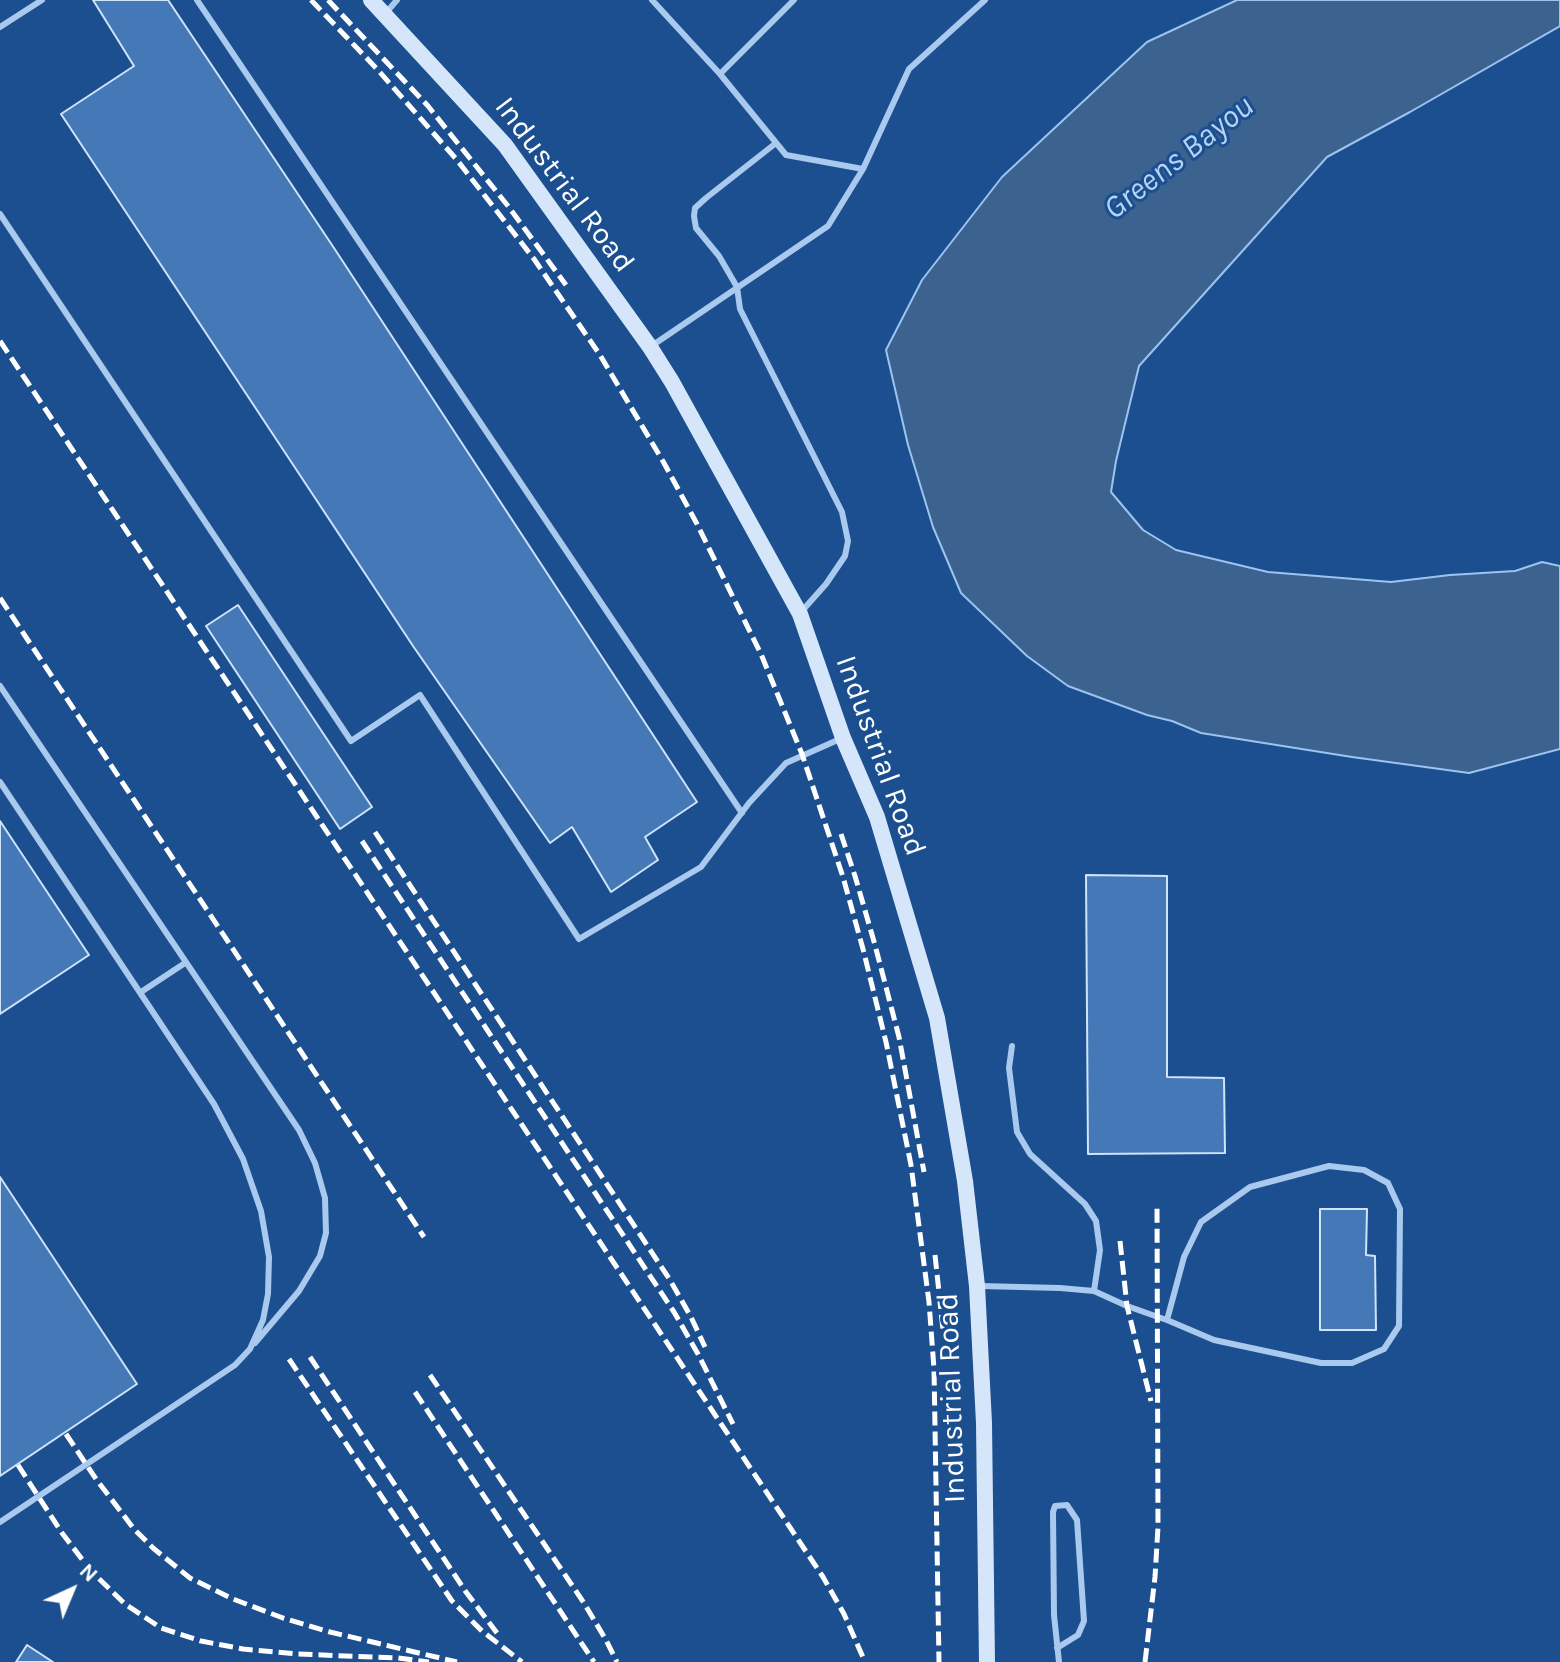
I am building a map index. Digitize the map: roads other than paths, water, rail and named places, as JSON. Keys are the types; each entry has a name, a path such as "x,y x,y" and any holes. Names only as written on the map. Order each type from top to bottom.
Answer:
{"street":[{"name":"Industrial Road","path":"371,0 505,145 672,382 800,614 843,738 877,817 937,1018 965,1181 977,1286 984,1423 987,1662"}],"lane":[{"path":"0,27 42,0"},
{"path":"197,0 742,813"},
{"path":"385,14 397,0"},
{"path":"720,74 794,0"},
{"path":"650,347 828,226 863,169 909,69 985,0"},
{"path":"656,1 786,155 863,169"},
{"path":"776,143 695,208 696,228 719,256 737,287 740,309 842,512 848,541 845,556 835,573 800,614"},
{"path":"0,214 351,741 420,695 579,939 701,867 742,813 786,763 843,738"},
{"path":"0,686 299,1130 315,1163 325,1198 326,1233 320,1256 299,1291 278,1319 235,1365 0,1522"},
{"path":"0,782 214,1104 243,1159 261,1211 269,1257 268,1294 263,1320 250,1349"},
{"path":"141,992 185,963"},
{"path":"1012,1046 1009,1068 1017,1132 1030,1154 1085,1204 1096,1221 1100,1250 1094,1291"},
{"path":"977,1286 1094,1291 1214,1340 1321,1363 1352,1363 1384,1349 1399,1326 1400,1209 1388,1183 1364,1170 1329,1166 1250,1187 1201,1222 1184,1257 1167,1320"},
{"path":"1057,1648 1078,1635 1084,1621 1077,1520 1067,1505 1055,1506 1053,1512 1054,1615 1057,1648 1059,1662"}],"water":[{"name":"Greens Bayou","path":"1237,0 1560,0 1560,26 1327,157 1139,366 1111,492 1143,530 1176,550 1268,572 1391,582 1515,571 1542,562 1560,566 1560,749 1469,773 1201,733 1068,686 1027,656 961,593 933,527 908,445 886,350 922,280 1002,177 1147,42"}],"railway":[{"path":"311,0 457,160 534,259 600,355 697,524 761,654 802,754 843,877 863,949 911,1165 929,1302 934,1369 939,1662"},
{"path":"328,0 428,106 566,285"},
{"path":"0,341 823,1577 844,1614 865,1662"},
{"path":"0,598 424,1237"},
{"path":"375,832 670,1280 705,1347"},
{"path":"841,834 899,1037 924,1172"},
{"path":"362,841 674,1312 733,1424"},
{"path":"1145,1662 1158,1527 1157,1203"},
{"path":"1120,1241 1127,1306 1151,1401"},
{"path":"935,1255 943,1330"},
{"path":"310,1357 466,1592 497,1633"},
{"path":"289,1359 452,1601 482,1631 522,1662"},
{"path":"430,1375 584,1603 617,1662"},
{"path":"415,1392 594,1662"},
{"path":"66,1434 134,1529 190,1578 283,1618 457,1662"},
{"path":"18,1465 91,1571 125,1604 161,1628 201,1641 243,1649 429,1662"}]}
